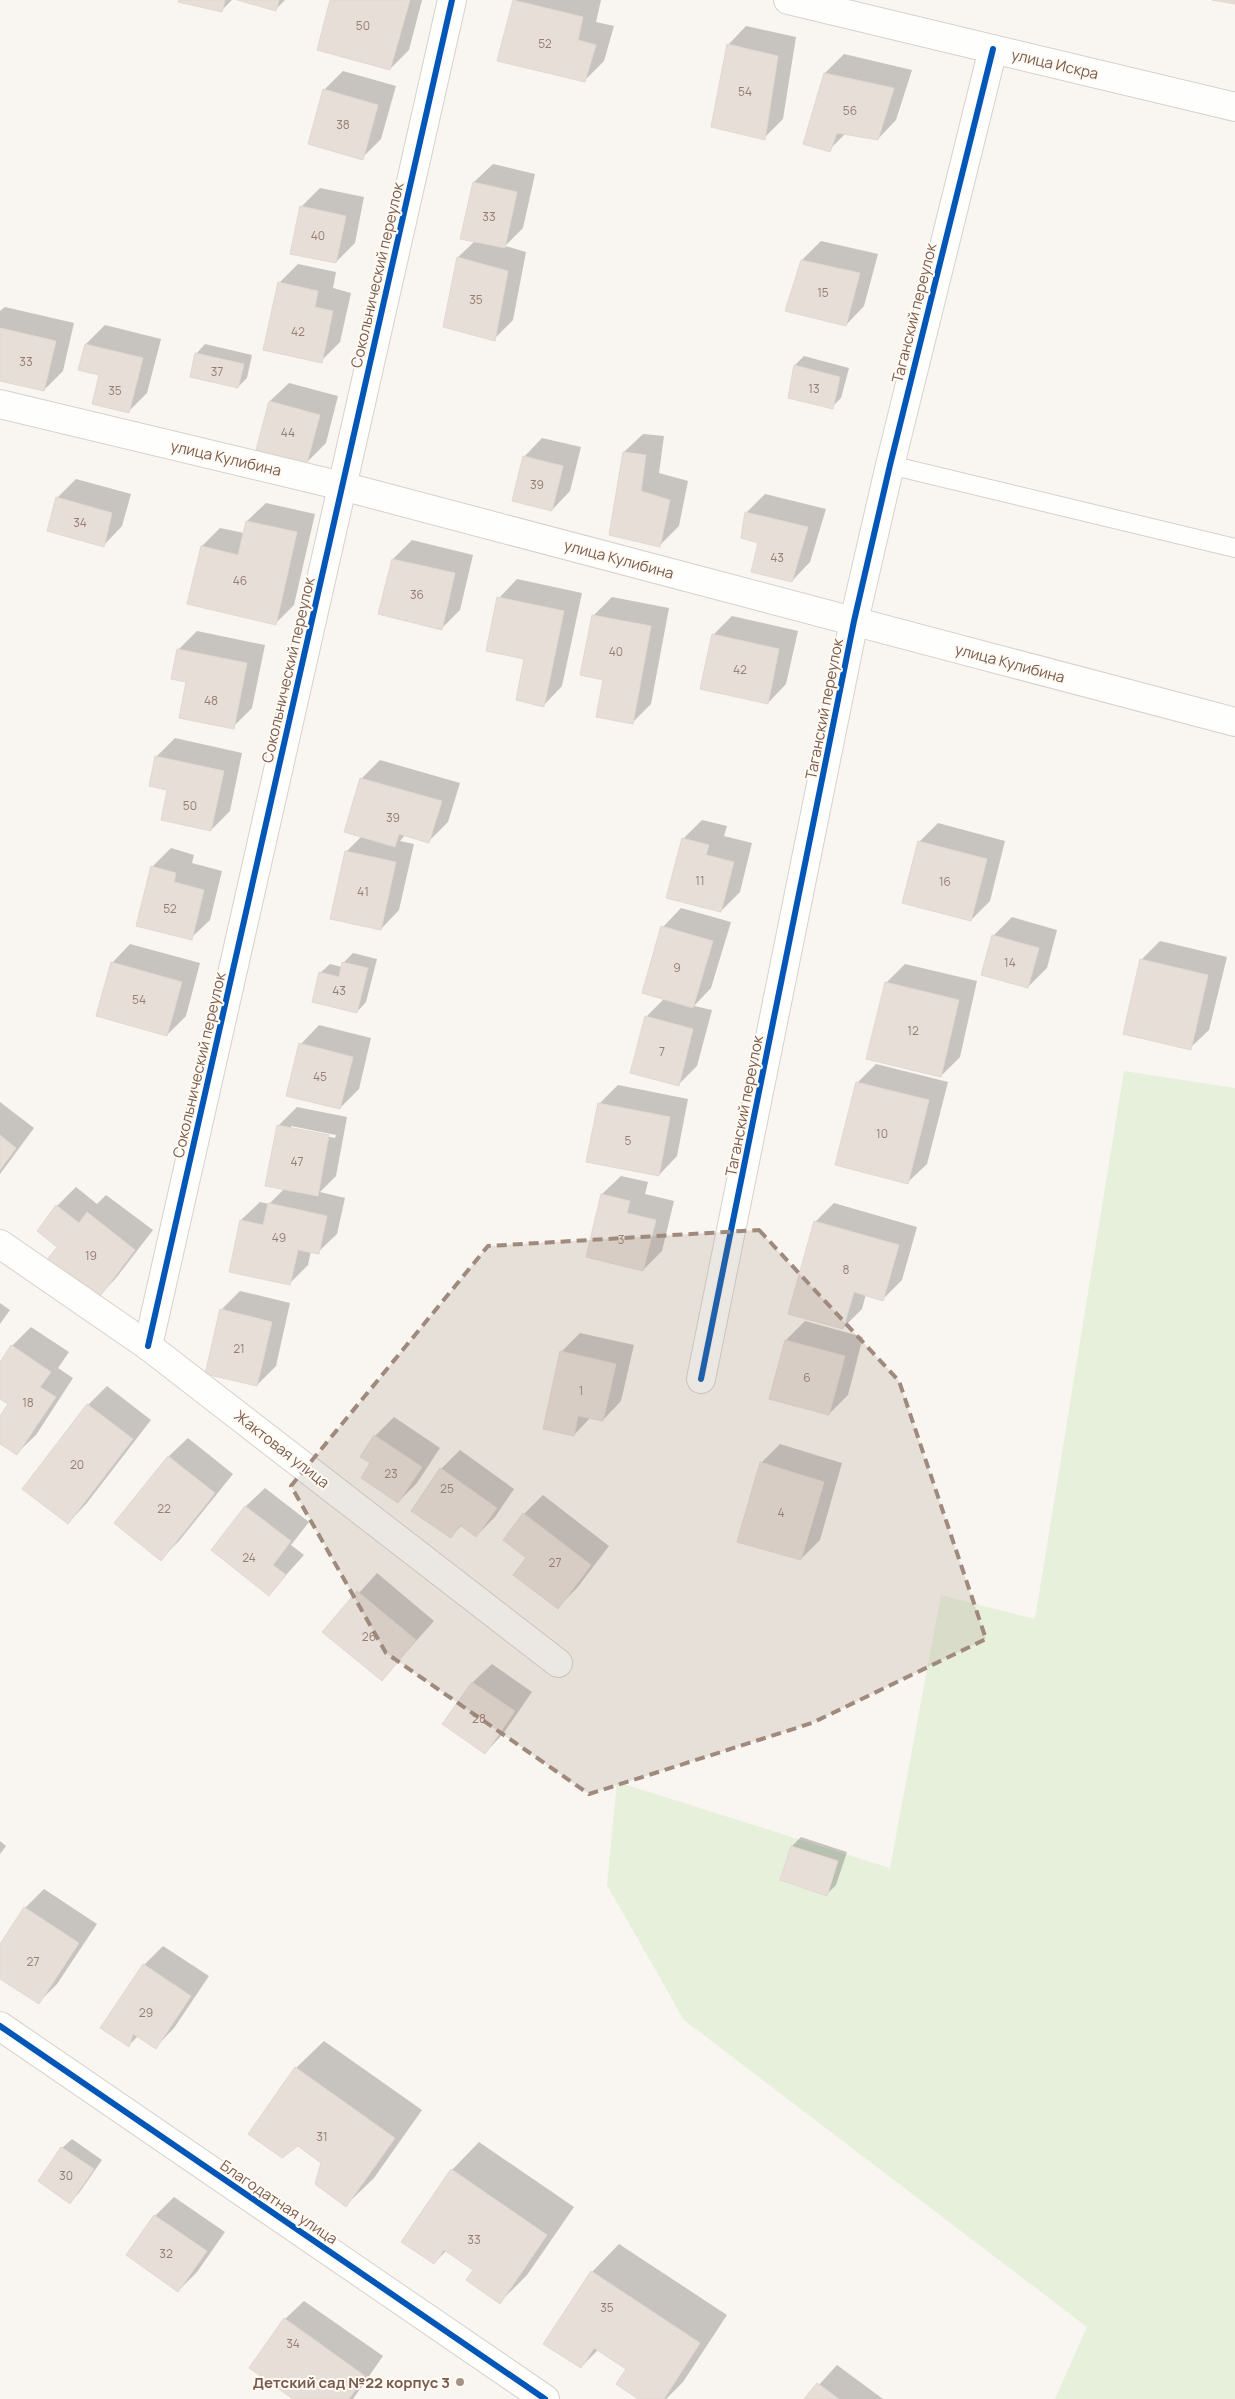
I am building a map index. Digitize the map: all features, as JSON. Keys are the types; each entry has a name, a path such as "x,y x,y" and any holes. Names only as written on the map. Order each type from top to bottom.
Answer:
{"street":[{"name":"Сокольнический переулок","path":"148,1346 452,0"},
{"name":"улица Искра","path":"788,0 1235,107"},
{"name":"Таганский переулок","path":"701,1378 854,621 890,465 993,49"},
{"name":"улица Кулибина","path":"0,404 342,486 1235,722"},
{"name":"Жактовая улица","path":"0,1244 148,1346 558,1663"},
{"name":"Благодатная улица","path":"0,2026 545,2399"}],"lane":[{"path":"890,465 1235,548"}],"highlighted area":[{"path":"759,1230 899,1381 986,1639 812,1723 589,1794 386,1653 291,1486 488,1246"}],"green space":[{"path":"1124,1071 1235,1088 1235,2399 1055,2399 1087,2327 684,2020 607,1885 617,1782 890,1868 941,1595 1035,1619"}],"building":[{"path":"179,0 225,0 222,12 178,2"},
{"path":"237,0 279,0 276,11"},
{"path":"330,0 410,0 390,70 317,50"},
{"path":"513,0 583,17 578,40 596,45 585,82 497,61"},
{"path":"1212,0 1235,0 1235,4"},
{"path":"727,44 778,56 765,140 711,127"},
{"path":"824,73 894,88 878,140 837,133 830,152 803,144"},
{"path":"323,89 378,105 363,160 308,144"},
{"path":"473,182 517,192 505,248 460,239"},
{"path":"300,206 346,216 336,263 290,254"},
{"path":"457,257 508,271 495,341 443,327"},
{"path":"801,260 860,273 846,326 785,311"},
{"path":"278,282 318,291 315,307 333,311 322,363 263,350"},
{"path":"0,328 56,341 44,391 0,381"},
{"path":"85,344 143,358 129,413 92,404 99,375 78,370"},
{"path":"195,353 244,364 238,388 190,377"},
{"path":"794,365 840,377 833,409 788,398"},
{"path":"269,401 320,415 307,463 256,450"},
{"path":"623,452 646,455 641,491 670,500 660,547 609,535"},
{"path":"523,456 563,466 552,511 512,501"},
{"path":"56,497 112,513 104,547 47,531"},
{"path":"745,512 808,527 792,582 751,572 758,543 741,538"},
{"path":"246,521 297,532 276,625 187,604 201,546 238,555"},
{"path":"392,559 455,573 442,630 378,614"},
{"path":"497,597 564,611 544,707 516,700 524,659 486,651"},
{"path":"592,615 651,626 633,724 596,717 603,680 580,675"},
{"path":"712,634 779,649 768,704 700,689"},
{"path":"177,649 247,663 234,729 179,718 186,682 171,679"},
{"path":"155,756 224,771 211,831 161,820 167,790 149,786"},
{"path":"360,778 442,801 429,843 399,834 395,847 344,832"},
{"path":"682,838 709,845 706,855 734,862 721,912 666,898"},
{"path":"918,841 987,859 971,921 902,903"},
{"path":"345,851 396,862 381,930 330,919"},
{"path":"151,866 176,873 174,882 204,890 192,940 136,926"},
{"path":"661,926 713,941 693,1008 642,993"},
{"path":"992,935 1039,948 1028,988 981,975"},
{"path":"1140,959 1208,975 1191,1050 1123,1034"},
{"path":"111,962 182,982 167,1036 96,1016"},
{"path":"342,962 368,968 357,1013 312,1002 319,972 339,977"},
{"path":"885,982 959,1000 941,1077 866,1059"},
{"path":"645,1016 693,1029 679,1086 630,1073"},
{"path":"299,1043 353,1057 340,1109 286,1096"},
{"path":"856,1082 929,1100 908,1184 835,1165"},
{"path":"598,1103 670,1117 659,1176 586,1162"},
{"path":"277,1125 329,1135 318,1196 265,1186"},
{"path":"0,1135 16,1148 0,1170"},
{"path":"601,1194 630,1201 627,1213 656,1220 643,1271 586,1257"},
{"path":"268,1203 327,1216 319,1254 298,1250 290,1285 229,1272 240,1220 263,1225"},
{"path":"56,1205 79,1223 87,1212 135,1250 98,1299 47,1260 57,1247 37,1231"},
{"path":"814,1221 899,1245 883,1301 854,1292 843,1329 788,1314"},
{"path":"220,1309 272,1322 257,1386 205,1374"},
{"path":"785,1340 845,1356 829,1415 769,1399"},
{"path":"11,1345 51,1372 40,1387 56,1397 17,1455 0,1444 0,1416 8,1404 0,1399 0,1362"},
{"path":"560,1351 616,1364 603,1421 578,1416 574,1436 543,1429"},
{"path":"87,1404 133,1439 68,1524 22,1489"},
{"path":"374,1435 422,1467 398,1503 361,1478 370,1463 360,1457"},
{"path":"168,1456 215,1493 161,1561 114,1523"},
{"path":"760,1462 824,1482 801,1560 737,1542"},
{"path":"440,1468 497,1508 476,1537 460,1525 451,1538 411,1511"},
{"path":"245,1506 291,1541 273,1565 286,1575 269,1596 211,1550"},
{"path":"523,1513 591,1565 558,1609 513,1575 526,1558 503,1540"},
{"path":"357,1591 416,1640 382,1681 322,1632"},
{"path":"472,1682 515,1711 485,1754 442,1724"},
{"path":"791,1846 838,1861 827,1896 780,1880"},
{"path":"24,1907 79,1943 39,2004 0,1979 0,1944"},
{"path":"143,1964 191,1996 156,2049 133,2034 129,2047 100,2028"},
{"path":"295,2067 395,2138 346,2207 315,2184 321,2163 298,2146 282,2158 248,2134"},
{"path":"61,2147 94,2169 70,2204 38,2181"},
{"path":"451,2169 547,2235 500,2304 466,2280 473,2270 444,2250 434,2264 401,2242"},
{"path":"154,2215 207,2251 178,2292 126,2255"},
{"path":"591,2271 700,2343 664,2399 638,2399 616,2384 626,2369 594,2348 581,2368 543,2344"},
{"path":"284,2318 365,2376 349,2399 293,2399 249,2368"},
{"path":"817,2383 839,2399 804,2399"}],"cycle path":[{"path":"148,1346 452,0"},
{"path":"701,1379 854,621 890,465 993,49"},
{"path":"0,2026 545,2399"}],"place":[{"name":"Детский сад №22 корпус 3","path":"460,2382"}]}
